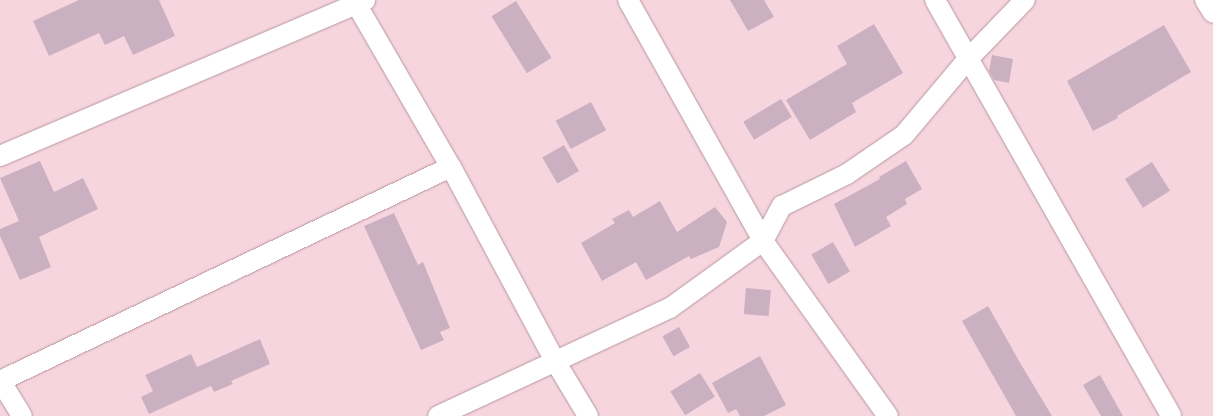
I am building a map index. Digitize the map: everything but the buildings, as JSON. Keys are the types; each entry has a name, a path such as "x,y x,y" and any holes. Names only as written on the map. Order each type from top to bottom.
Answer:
{"street":[{"path":"628,0 763,241 888,416"},
{"path":"935,0 1171,416"},
{"path":"438,416 670,308 763,241 782,206 847,174 904,135 968,59 1025,0"},
{"path":"1205,0 1213,13"},
{"path":"0,156 358,1 588,416"},
{"path":"22,416 0,380 451,167"}]}
